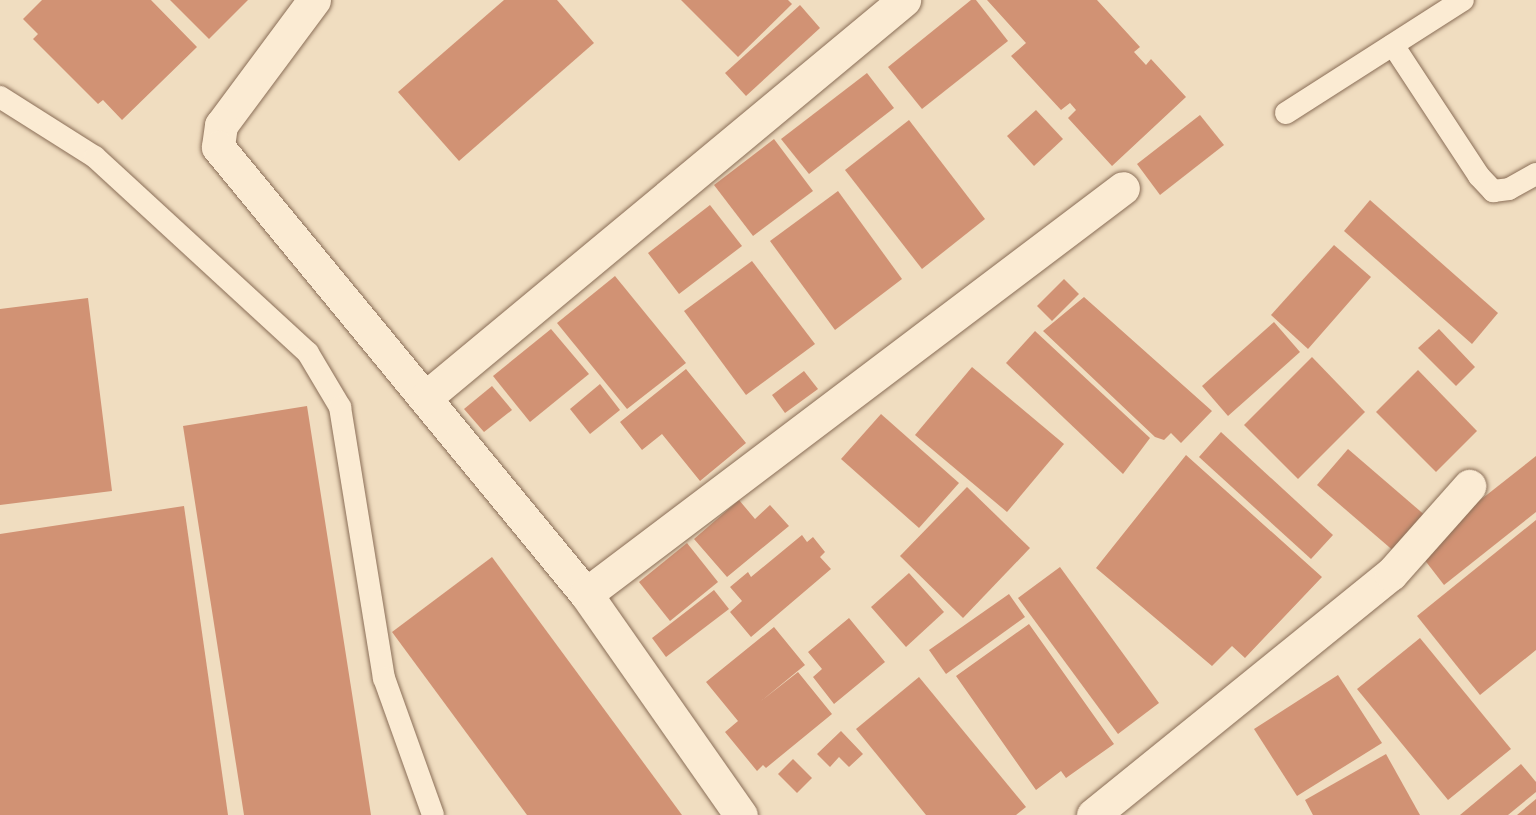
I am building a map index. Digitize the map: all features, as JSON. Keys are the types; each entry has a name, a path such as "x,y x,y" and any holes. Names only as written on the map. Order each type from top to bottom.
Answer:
{"street":[{"path":"314,0 221,125 218,147 586,594 741,815"},
{"path":"425,398 904,0"},
{"path":"586,594 1123,188"},
{"path":"1093,815 1391,574 1470,486"}],"lane":[{"path":"1286,113 1463,0"},
{"path":"1393,45 1479,176 1493,191 1509,189 1536,174"},
{"path":"0,97 95,157 308,353 340,407 384,678 433,815"}],"building":[{"path":"42,0 151,0 197,47 122,120 103,100 98,104 33,39 38,34 23,19"},
{"path":"170,0 248,0 209,39"},
{"path":"504,0 557,0 594,43 459,161 398,92"},
{"path":"681,0 788,0 792,4 738,57"},
{"path":"971,0 976,0 1008,41 922,109 888,67"},
{"path":"987,0 1097,0 1140,47 1134,52 1146,65 1151,59 1186,97 1112,166 1068,118 1076,110 1070,103 1061,110 1011,56 1026,43"},
{"path":"800,5 820,28 746,96 725,73"},
{"path":"867,73 894,108 809,174 781,139"},
{"path":"1036,110 1063,139 1034,166 1007,136"},
{"path":"1200,115 1224,145 1160,195 1137,164"},
{"path":"909,120 985,219 922,269 845,170"},
{"path":"774,139 813,191 753,236 714,185"},
{"path":"838,191 902,279 835,330 770,241"},
{"path":"1370,200 1498,313 1472,344 1344,231"},
{"path":"710,205 742,246 679,294 648,253"},
{"path":"1334,245 1371,277 1308,349 1271,315"},
{"path":"752,261 815,344 746,395 684,311"},
{"path":"615,276 686,363 627,409 557,323"},
{"path":"1064,279 1079,294 1052,321 1037,306"},
{"path":"1084,297 1212,411 1181,443 1171,433 1164,440 1155,437 1043,331"},
{"path":"88,298 112,491 0,505 0,309"},
{"path":"1274,322 1300,352 1228,416 1202,386"},
{"path":"551,329 589,374 530,422 493,376"},
{"path":"1439,329 1475,367 1456,386 1418,348"},
{"path":"1035,331 1150,438 1123,474 1006,363"},
{"path":"1312,357 1365,412 1298,479 1244,425"},
{"path":"972,367 1064,444 1007,512 915,435"},
{"path":"686,369 746,443 700,481 662,434 642,450 620,422"},
{"path":"1418,370 1477,431 1436,472 1376,412"},
{"path":"804,371 818,389 785,413 772,395"},
{"path":"600,384 620,410 590,434 570,409"},
{"path":"492,386 512,410 484,432 464,409"},
{"path":"307,406 371,815 244,815 183,426"},
{"path":"881,414 959,483 919,528 841,459"},
{"path":"1221,432 1333,535 1311,559 1199,457"},
{"path":"1348,449 1427,517 1396,553 1317,485"},
{"path":"1186,455 1322,577 1245,658 1232,646 1212,666 1096,568"},
{"path":"1536,456 1536,512 1444,585 1417,550"},
{"path":"967,487 1030,548 963,618 900,556"},
{"path":"739,500 755,519 770,505 789,526 727,577 694,539"},
{"path":"184,506 228,815 0,815 0,534"},
{"path":"1536,520 1536,650 1480,695 1417,616"},
{"path":"802,535 807,542 813,537 825,552 820,557 831,569 751,637 730,612 742,601 730,587 748,572 751,577"},
{"path":"687,543 718,582 670,621 639,582"},
{"path":"492,557 682,815 527,815 392,632"},
{"path":"1060,567 1159,703 1118,734 1018,598"},
{"path":"909,573 944,612 906,647 871,607"},
{"path":"714,590 729,609 666,657 652,638"},
{"path":"1009,594 1025,617 946,674 929,650"},
{"path":"849,618 885,662 834,704 813,677 822,669 808,652"},
{"path":"1029,624 1114,744 1066,778 1061,771 1036,790 956,676"},
{"path":"774,627 805,665 761,701 798,672 832,714 766,768 763,765 757,771 725,732 738,721 706,682"},
{"path":"1420,638 1511,749 1448,800 1357,689"},
{"path":"1338,675 1382,743 1297,796 1254,729"},
{"path":"919,677 1026,807 1016,815 926,815 856,729"},
{"path":"841,731 863,754 849,767 839,757 830,767 817,754"},
{"path":"1386,754 1420,815 1313,815 1305,800"},
{"path":"793,759 812,778 797,793 778,774"},
{"path":"1521,764 1536,782 1536,792 1508,815 1460,815"},
{"path":"1536,799 1536,815 1517,815"}]}
